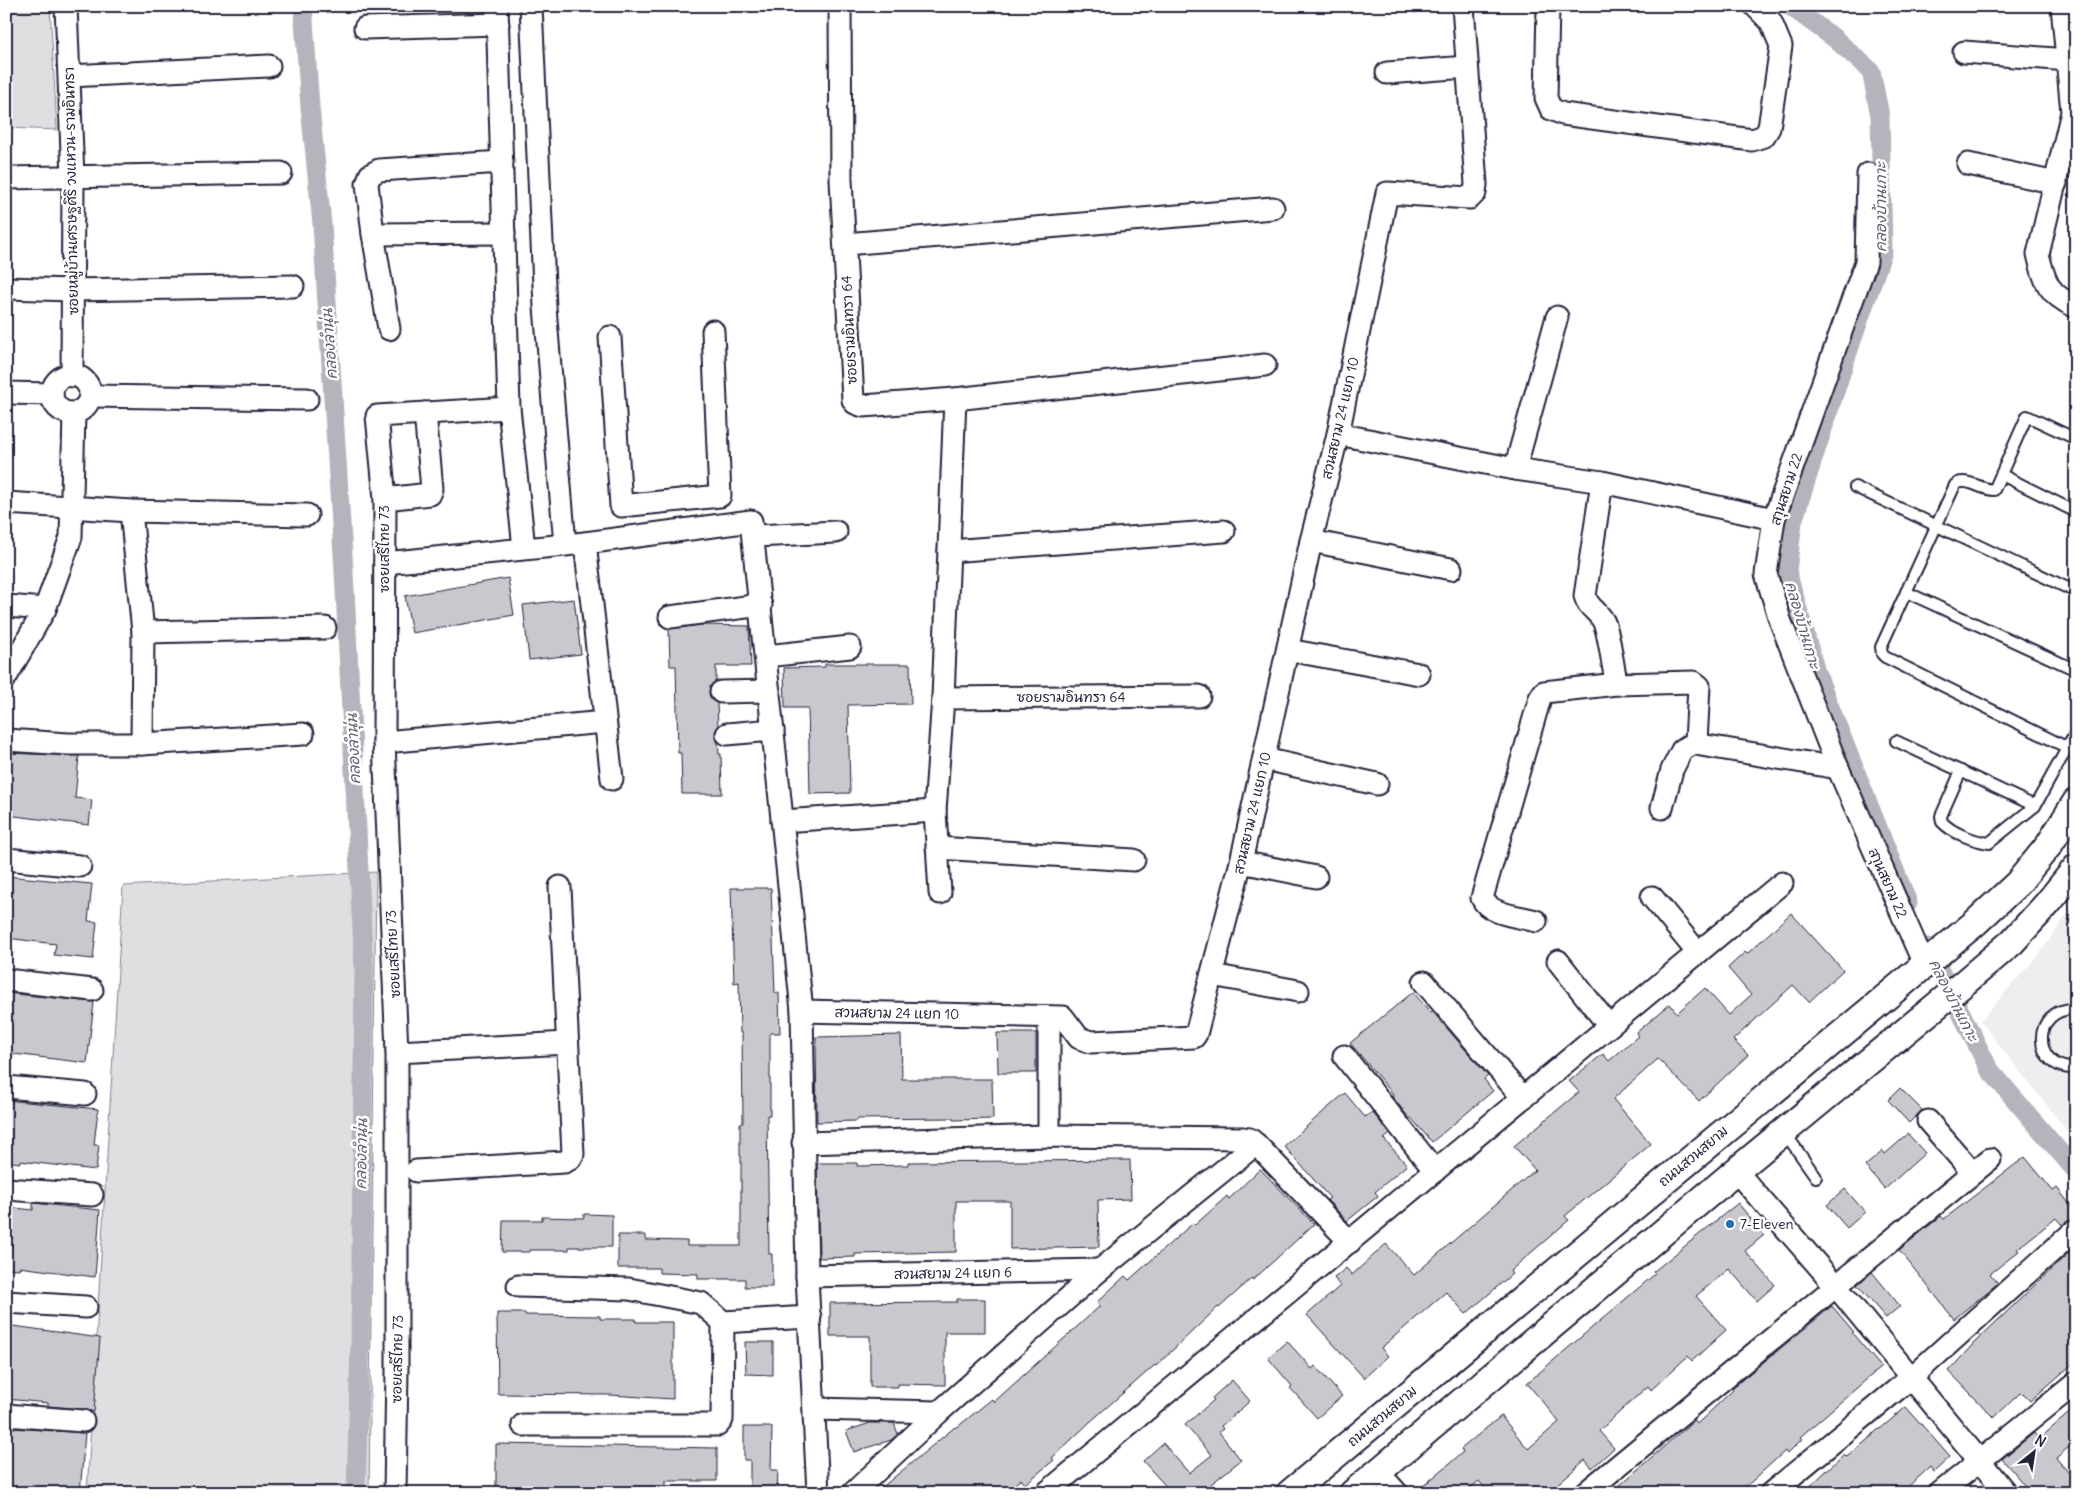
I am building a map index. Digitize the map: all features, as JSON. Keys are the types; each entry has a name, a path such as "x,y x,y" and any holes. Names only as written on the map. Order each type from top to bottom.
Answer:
{"street":[{"name":"ซอยหมู่บ้านเศรษฐศิริ วงแหวน-รามอินทรา","path":"66,6 73,178 72,376"},
{"path":"531,6 544,307 575,544 605,722 612,779"},
{"name":"ซอยรามอินทรา 64","path":"840,6 842,180 853,400 863,406 955,399"},
{"path":"1387,73 1467,67 1463,6"},
{"path":"1548,6 1546,98 1552,109 1563,114 1752,140 1764,136 1769,128 1781,46 1771,22 1754,6"},
{"path":"2062,6 2072,112 2038,254 2043,277 2050,289 2059,299 2076,307"},
{"path":"365,28 498,15 509,408 524,548"},
{"path":"1964,52 2068,60"},
{"path":"70,76 269,66"},
{"name":"สวนสยาม 24 แยก 10","path":"802,1011 1049,1016 1064,1018 1079,1038 1091,1042 1194,1037 1241,862 1311,541 1338,434 1387,193 1470,198 1475,193 1476,184 1467,67"},
{"path":"389,329 373,234 367,184 370,175 379,170 502,162"},
{"path":"1968,164 2056,182"},
{"path":"6,178 281,173"},
{"name":"สาุนสยาม 22","path":"1868,174 1866,262 1774,519 1766,574 1780,620 1838,768 1924,964"},
{"path":"845,244 1273,208"},
{"path":"373,234 504,232"},
{"path":"6,288 72,290 293,286"},
{"path":"1515,469 1557,317"},
{"path":"621,506 720,496 713,331"},
{"path":"610,337 621,506 627,537"},
{"path":"940,893 935,811 943,698 955,399 1265,365"},
{"path":"78,376 88,384 90,396 85,408 74,413 67,413 57,406 52,394 56,383 61,378 78,376"},
{"path":"6,393 52,394"},
{"path":"90,396 307,399"},
{"path":"384,500 430,494 432,489 425,413 509,408"},
{"path":"6,677 45,609 71,537 74,413"},
{"name":"ซอยเสรีไทย 73","path":"394,1493 397,1370 398,1052 384,742 384,500 377,416 425,413"},
{"path":"1338,434 1515,469 1602,482 1774,519"},
{"path":"1602,482 1585,596 1588,605 1600,616 1605,625 1617,684"},
{"path":"6,503 131,511 307,515"},
{"path":"131,511 143,632 142,744"},
{"path":"385,563 575,544 747,520 751,521 753,525 802,1011 807,1276 818,1493"},
{"path":"949,551 1224,531"},
{"path":"754,536 836,532"},
{"path":"1311,541 1451,569"},
{"path":"670,617 761,605"},
{"path":"6,606 45,609"},
{"path":"143,632 325,628"},
{"path":"766,656 850,647"},
{"path":"1288,650 1419,674"},
{"path":"1536,921 1491,909 1482,898 1540,698 1544,692 1617,684 1694,682 1698,684 1696,742"},
{"path":"721,692 769,691"},
{"name":"ซอยรามอินทรา 64","path":"943,698 1199,696"},
{"path":"384,742 605,722"},
{"path":"726,734 774,730"},
{"path":"6,740 68,744 142,744 303,734"},
{"path":"1696,742 1701,745 1838,768"},
{"path":"1662,808 1672,770 1682,750 1696,742"},
{"path":"1264,759 1377,784"},
{"name":"ถนนสวนสยาม","path":"1290,1493 1974,924 2018,883 2049,845 2076,802"},
{"path":"782,821 935,811"},
{"path":"937,848 1134,860"},
{"path":"6,859 80,866"},
{"path":"1241,862 1316,877"},
{"path":"1353,1493 2012,942 2047,904 2075,869"},
{"path":"1046,1493 1782,883"},
{"path":"416,1171 564,1162 570,1159 573,1154 560,887"},
{"path":"1652,897 1698,953"},
{"path":"1558,961 1610,1026"},
{"path":"1212,975 1298,991"},
{"path":"6,980 92,990"},
{"path":"1424,982 1523,1098"},
{"path":"1049,1016 1049,1136"},
{"path":"398,1052 567,1043"},
{"path":"1344,1056 1436,1171"},
{"path":"6,1087 85,1094"},
{"path":"1928,1121 1973,1173"},
{"path":"804,1144 1049,1136 1250,1139 1350,1242"},
{"path":"853,1493 939,1412 1100,1270 1256,1144"},
{"path":"1584,1493 1990,1159"},
{"path":"1736,1171 1912,1376 2006,1493"},
{"path":"6,1189 92,1195"},
{"path":"1771,1493 1912,1376 2073,1232"},
{"name":"สวนสยาม 24 แยก 6","path":"807,1276 1100,1270"},
{"path":"518,1286 629,1289 701,1303 723,1322 810,1317"},
{"path":"6,1302 86,1307"},
{"path":"523,1425 718,1425 722,1420 723,1322"},
{"path":"1940,1493 2076,1382"},
{"path":"815,1409 939,1412"},
{"path":"6,1414 83,1421"},
{"path":"1378,1472 1397,1493"}],"lane":[{"path":"2068,748 1886,657 1882,654 1881,647 1954,485 1958,482 1964,482 1988,490 1994,490 2002,476 2027,416 2076,439"},
{"path":"2002,476 2076,512"},
{"path":"1856,487 2076,592"},
{"path":"1906,592 2076,670"},
{"path":"1961,772 1941,816 1942,822 1946,827 1980,842 1989,843 2035,806 2076,732"},
{"path":"1896,741 2035,806"},
{"path":"2076,1009 2058,1012 2050,1018 2044,1026 2042,1047 2054,1063 2064,1068 2076,1068"},
{"path":"1784,1132 1816,1177"}],"shaded area":[{"path":"6,6 50,6 57,130 6,128"},
{"path":"376,872 369,1493 87,1493 123,886"},
{"path":"2076,902 2076,1142 1980,1021 2039,954"}],"building":[{"path":"508,578 514,615 412,633 405,596"},
{"path":"574,599 581,654 529,660 523,605"},
{"path":"701,625 749,626 751,666 716,666 716,681 710,686 709,692 711,699 717,703 718,726 715,735 719,754 721,754 722,794 682,794 681,753 678,753 676,666 670,666 669,629"},
{"path":"825,664 910,664 911,704 848,705 850,793 810,794 808,708 785,708 784,668 825,667"},
{"path":"6,753 79,756 75,798 92,800 89,825 6,815"},
{"path":"6,876 92,884 88,921 97,922 93,959 54,955 56,944 6,938"},
{"path":"731,888 771,888 775,993 779,993 780,1033 770,1033 770,1115 767,1115 769,1254 772,1254 772,1287 745,1287 745,1279 698,1279 698,1274 659,1273 659,1268 618,1268 618,1235 646,1235 646,1240 687,1241 687,1246 741,1246 740,1123 743,1123 742,1033 740,1033 739,982 734,983"},
{"path":"1791,913 1843,970 1809,1002 1793,985 1733,1040 1748,1055 1699,1101 1658,1059 1613,1099 1651,1144 1565,1216 1569,1220 1510,1271 1512,1274 1466,1314 1446,1292 1381,1348 1388,1356 1364,1378 1307,1315 1340,1286 1334,1278 1346,1268 1352,1275 1386,1244 1414,1275 1535,1170 1514,1146 1579,1092 1569,1081 1603,1054 1609,1061 1638,1036 1636,1033 1670,1004 1677,1013 1705,988 1729,1015 1751,995 1728,968 1745,952 1747,954"},
{"path":"1413,992 1431,1013 1433,1012 1488,1076 1484,1079 1493,1091 1432,1142 1409,1118 1392,1096 1393,1094 1350,1043"},
{"path":"6,993 94,1002 87,1063 6,1053"},
{"path":"997,1033 1036,1033 1036,1073 998,1073"},
{"path":"901,1035 902,1079 992,1079 993,1119 857,1119 857,1121 817,1122 816,1037"},
{"path":"1900,1088 1922,1110 1909,1123 1888,1100"},
{"path":"1345,1093 1365,1117 1372,1112 1390,1134 1384,1139 1407,1165 1375,1192 1378,1196 1347,1221 1327,1200 1330,1198 1284,1146"},
{"path":"6,1100 98,1109 94,1145 99,1145 96,1170 6,1161"},
{"path":"1908,1134 1925,1153 1885,1189 1865,1166 1883,1151 1885,1154"},
{"path":"2025,1157 2053,1191 2057,1188 2076,1212 2076,1220 2070,1220 2062,1225 2056,1218 2017,1249 2019,1251 1990,1274 1998,1283 1954,1319 1899,1250 1941,1216 1944,1219"},
{"path":"1130,1160 1131,1199 1098,1200 1099,1247 1010,1249 1010,1201 956,1201 956,1252 855,1254 855,1257 819,1258 817,1163 857,1163 857,1166 908,1165 908,1162"},
{"path":"1260,1169 1314,1224 1253,1280 1252,1278 1218,1307 1156,1366 1090,1422 1052,1458 1054,1460 1025,1484 1021,1479 1004,1493 875,1493 955,1427 992,1399 994,1402 1100,1306 1097,1302 1125,1276 1129,1280 1193,1223 1195,1225 1227,1196 1229,1199"},
{"path":"1845,1189 1865,1212 1847,1228 1827,1205"},
{"path":"33,1203 100,1210 95,1277 19,1267 19,1269 6,1268 6,1207 33,1210"},
{"path":"1738,1203 1764,1235 1745,1251 1775,1285 1757,1301 1729,1269 1696,1296 1726,1330 1692,1361 1688,1356 1651,1390 1648,1386 1599,1431 1614,1448 1592,1468 1585,1460 1547,1493 1489,1493 1479,1481 1464,1493 1415,1493 1463,1452 1461,1449 1501,1416 1528,1449 1559,1422 1527,1383 1655,1274 1653,1272"},
{"path":"584,1214 612,1215 612,1247 569,1247 569,1250 502,1252 503,1220 542,1220 542,1217 584,1218"},
{"path":"2076,1246 2076,1361 2030,1401 2021,1392 1994,1418 1949,1371 1974,1343"},
{"path":"1872,1272 1900,1306 1886,1318 1857,1285"},
{"path":"957,1299 985,1299 985,1332 945,1332 945,1385 898,1384 898,1387 870,1387 870,1336 830,1336 830,1303 957,1302"},
{"path":"1832,1306 1881,1367 1800,1437 1802,1439 1787,1454 1785,1451 1739,1493 1611,1493 1694,1420 1698,1423 1733,1390 1732,1388"},
{"path":"497,1313 600,1316 600,1319 636,1319 636,1322 673,1322 673,1399 610,1395 498,1394"},
{"path":"6,1325 100,1338 94,1412 84,1409 48,1406 48,1403 6,1399"},
{"path":"1287,1341 1312,1369 1315,1366 1342,1396 1317,1418 1290,1388 1292,1386 1268,1358"},
{"path":"745,1342 773,1342 773,1375 746,1374"},
{"path":"1232,1380 1250,1401 1221,1426 1223,1429 1219,1432 1241,1460 1200,1493 1172,1493 1143,1461 1163,1443 1189,1473 1212,1455 1185,1425 1214,1400 1212,1398"},
{"path":"1906,1407 1950,1457 1934,1472 1930,1467 1901,1493 1803,1493 1844,1454 1847,1457"},
{"path":"2076,1407 2076,1441 2056,1458 2076,1481 2076,1493 2031,1493 2002,1459 2034,1433 2039,1439"},
{"path":"870,1423 894,1423 898,1434 891,1440 854,1452 846,1431"},
{"path":"744,1427 772,1427 771,1470 778,1470 777,1493 750,1493 750,1460 744,1460"},
{"path":"12,1428 85,1433 80,1493 6,1493 6,1471 8,1471"},
{"path":"496,1444 717,1448 717,1481 666,1481 666,1493 496,1493"}],"waterway":[{"name":"คลองลำนุ่น","path":"303,6 310,107 322,224 344,571 364,970 360,1347 356,1493"},
{"name":"คลองบ้านเกาะ","path":"1790,6 1834,38 1871,71 1880,116 1883,251 1793,521 1787,571 1816,672 1908,903"},
{"name":"คลองบ้านเกาะ","path":"1928,947 1989,1069 2076,1171"}],"place":[{"name":"7-Eleven","path":"1730,1224"}]}
